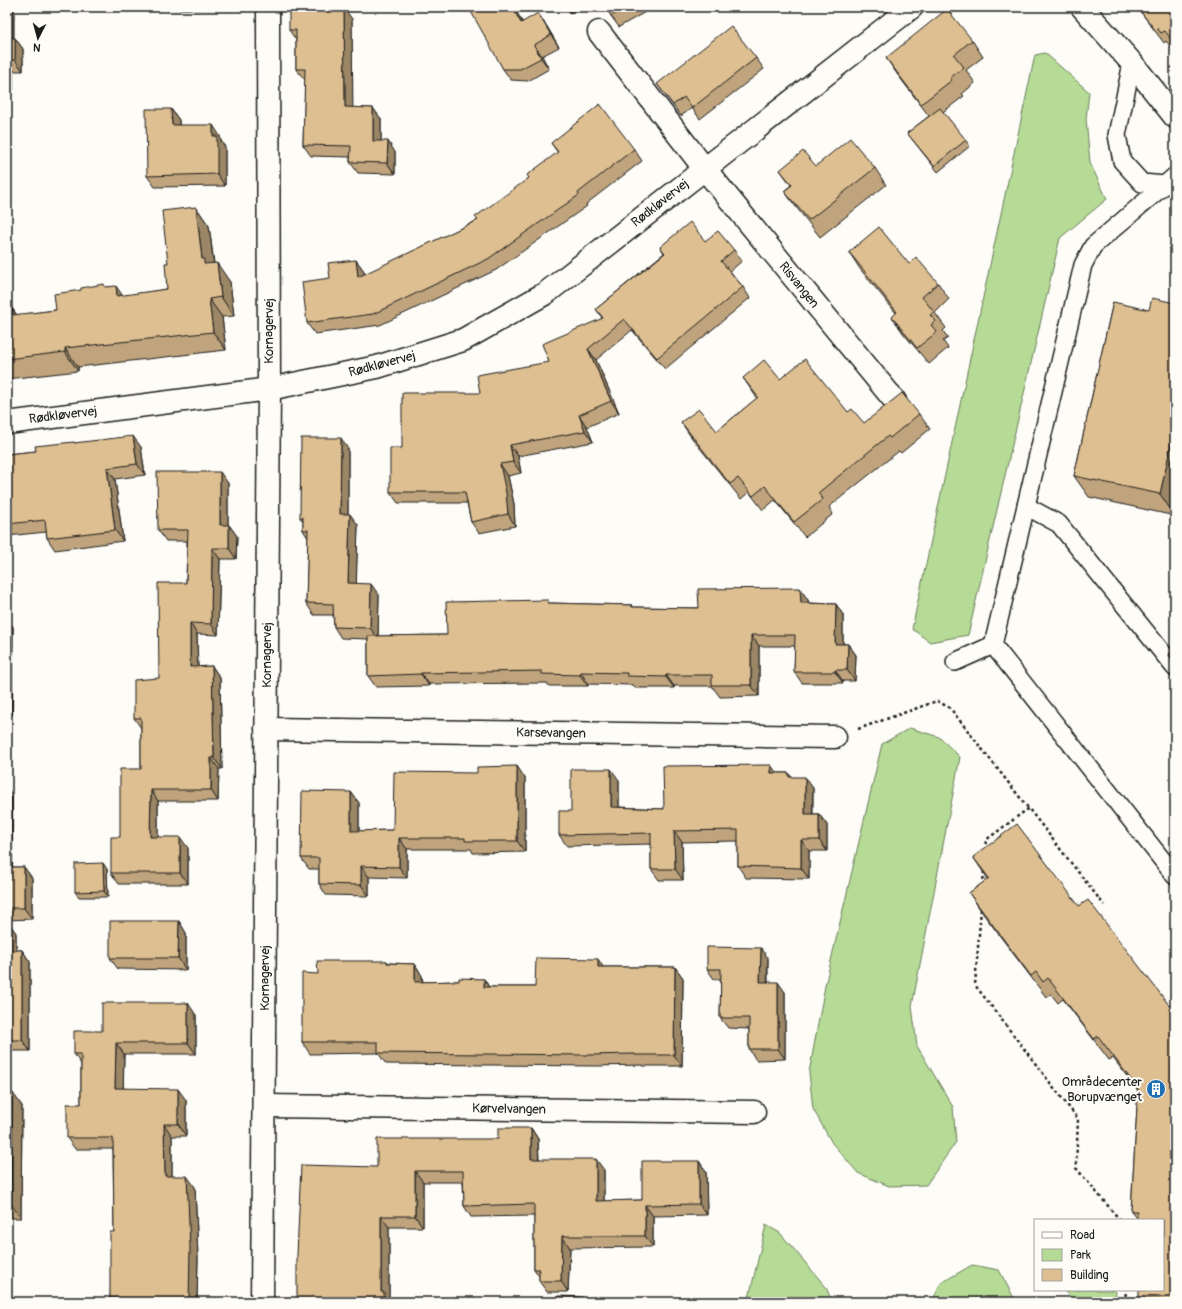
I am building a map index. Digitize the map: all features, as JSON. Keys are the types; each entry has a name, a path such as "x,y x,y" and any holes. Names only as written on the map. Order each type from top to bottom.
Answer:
{"street":[{"name":"Kornagervej","path":"262,1302 269,389 268,7"},
{"name":"Rødkløvervej","path":"7,423 269,389 377,367 463,340 546,293 704,168 912,7"},
{"path":"1082,7 1132,63 1175,117"},
{"path":"599,32 704,168"},
{"name":"Risvangen","path":"704,168 895,401"},
{"name":"Karsevangen","path":"266,729 835,736"},
{"name":"Kørvelvangen","path":"264,1106 754,1112"}],"lane":[{"path":"1132,63 1117,135 1122,161 1142,183 1170,181"},
{"path":"993,645 1083,266 1093,246 1170,181"},
{"path":"1026,506 1059,524 1175,668"},
{"path":"955,662 993,645"},
{"path":"993,645 1175,876"}],"path":[{"path":"835,736 937,701 950,708 1104,905"},
{"path":"985,855 986,840 1029,808"},
{"path":"982,894 984,863"},
{"path":"981,909 975,985 1078,1119 1076,1168 1119,1219"},
{"path":"1125,1302 1126,1291"}],"green space":[{"path":"1045,53 1089,92 1086,119 1090,163 1107,199 1060,238 968,635 930,642 912,629 1035,55"},
{"path":"910,728 939,737 960,757 912,1006 917,1046 953,1107 956,1142 926,1185 889,1186 858,1173 832,1143 813,1109 809,1073 825,986 882,744"},
{"path":"766,1225 780,1233 826,1287 832,1302 748,1302"},
{"path":"972,1265 999,1270 1016,1302 932,1302 941,1283"},
{"path":"1066,1291 1116,1292 1115,1302 1074,1302"}],"building":[{"path":"512,7 521,23 538,13 551,35 534,45 541,58 520,69 503,69 469,8"},
{"path":"606,7 628,7 611,16"},
{"path":"1137,7 1175,7 1175,44 1165,31 1161,33 1157,28 1155,30"},
{"path":"344,8 345,107 373,108 373,141 388,141 387,163 350,162 351,146 303,145 305,69 296,69 296,30 289,30 289,9"},
{"path":"947,9 972,40 954,55 964,67 950,78 952,80 921,104 886,58"},
{"path":"731,26 756,58 692,108 684,97 673,105 657,84"},
{"path":"7,38 15,38 15,60 7,60"},
{"path":"600,104 634,149 578,193 579,195 488,259 373,314 307,323 302,282 330,278 328,263 356,260 358,277 478,220 475,217 529,178 527,175 558,152 551,143"},
{"path":"940,108 966,140 934,166 907,133"},
{"path":"146,109 171,109 172,125 213,125 213,136 217,136 217,174 147,176"},
{"path":"850,138 875,168 809,220 784,191 792,185 780,170 803,151 816,166"},
{"path":"196,207 202,259 204,259 204,264 217,263 221,297 209,299 213,332 65,348 65,352 7,359 7,308 12,308 13,315 56,310 54,294 81,290 81,288 104,284 105,287 116,286 117,296 167,289 165,263 168,263 162,211"},
{"path":"690,222 705,241 718,231 734,250 721,261 743,287 657,358 624,319 588,349 611,401 579,415 585,431 510,445 513,462 500,464 506,493 508,514 471,522 465,492 390,492 390,448 402,448 402,393 480,393 477,375 549,362 542,344 603,318 596,309 665,253 660,247"},
{"path":"879,227 909,264 916,257 938,283 922,297 934,312 930,315 936,321 931,325 937,332 917,348 892,317 897,312 849,252"},
{"path":"1152,298 1175,303 1175,427 1160,494 1074,476 1113,302 1149,310"},
{"path":"805,359 848,412 852,409 864,423 902,393 919,414 890,438 888,436 818,493 823,499 794,522 765,486 753,496 738,478 730,484 681,422 699,409 717,431 758,397 743,378 764,360 780,379"},
{"path":"133,436 137,464 107,468 115,530 47,538 45,520 7,524 7,454 36,451 35,446"},
{"path":"301,438 341,438 340,514 350,514 348,583 371,584 370,628 334,627 333,604 306,603 308,530 303,530 303,517 300,518"},
{"path":"157,472 220,472 220,525 229,525 229,548 212,548 211,624 190,623 190,667 212,666 214,758 211,758 211,790 151,790 150,837 180,837 180,873 111,873 111,837 120,837 120,769 141,769 141,718 134,718 134,680 159,678 158,583 186,583 188,530 158,530"},
{"path":"800,588 801,603 836,604 835,644 848,644 847,670 835,670 835,672 794,672 795,635 751,635 751,685 712,685 712,675 666,675 666,677 627,676 627,673 581,672 580,675 542,674 542,671 421,673 368,676 368,636 447,635 446,602 548,600 548,603 632,605 632,607 699,608 698,589"},
{"path":"1175,646 1175,659 1169,655"},
{"path":"771,765 771,773 789,773 789,777 805,777 805,814 819,814 819,840 801,840 801,868 738,866 738,830 674,831 675,869 651,869 651,833 559,835 559,811 571,811 571,769 611,769 611,807 664,809 663,766"},
{"path":"517,766 517,841 465,841 465,838 399,838 399,867 361,866 361,885 319,884 319,858 301,858 302,791 351,792 351,831 393,830 394,772 477,773 477,767"},
{"name":"Områdecenter Borupvænget","path":"1017,824 1079,906 1088,900 1169,1005 1175,1000 1175,1302 1139,1299 1139,1291 1164,1291 1164,1219 1137,1219 1137,1211 1131,1211 1138,1089 1098,1036 1094,1039 1048,978 1043,982 1036,972 1031,976 969,893 989,878 973,857"},
{"path":"103,863 104,891 75,892 75,864"},
{"path":"7,867 24,867 24,908 7,908"},
{"path":"110,921 179,921 178,958 110,958"},
{"path":"7,922 8,950 22,950 22,1040 7,1040"},
{"path":"707,947 761,948 760,982 778,982 778,1049 749,1049 749,1018 720,1018 721,969 707,969"},
{"path":"536,958 598,959 598,967 675,967 674,1055 378,1053 378,1042 302,1042 302,973 318,974 317,961 387,961 387,963 415,964 415,982 459,981 459,978 484,979 484,987 535,987"},
{"path":"102,1003 188,1003 188,1043 116,1043 115,1088 178,1089 178,1124 164,1124 165,1176 187,1176 190,1247 189,1302 138,1302 138,1299 110,1298 110,1232 114,1232 113,1138 67,1138 67,1104 81,1104 81,1054 74,1054 74,1031 102,1031"},
{"path":"7,1091 12,1092 11,1204 7,1204"},
{"path":"498,1128 531,1128 531,1159 596,1159 596,1201 642,1200 642,1161 699,1161 699,1204 645,1205 645,1236 562,1236 561,1281 539,1281 539,1269 534,1269 534,1204 464,1206 463,1171 415,1171 415,1216 381,1216 381,1292 384,1292 384,1302 297,1302 297,1255 301,1165 377,1167 377,1139 498,1139"},
{"path":"558,1296 582,1297 582,1302 558,1302"}],"place":[{"name":"Områdecenter Borupvænget","path":"1156,1089"}]}
